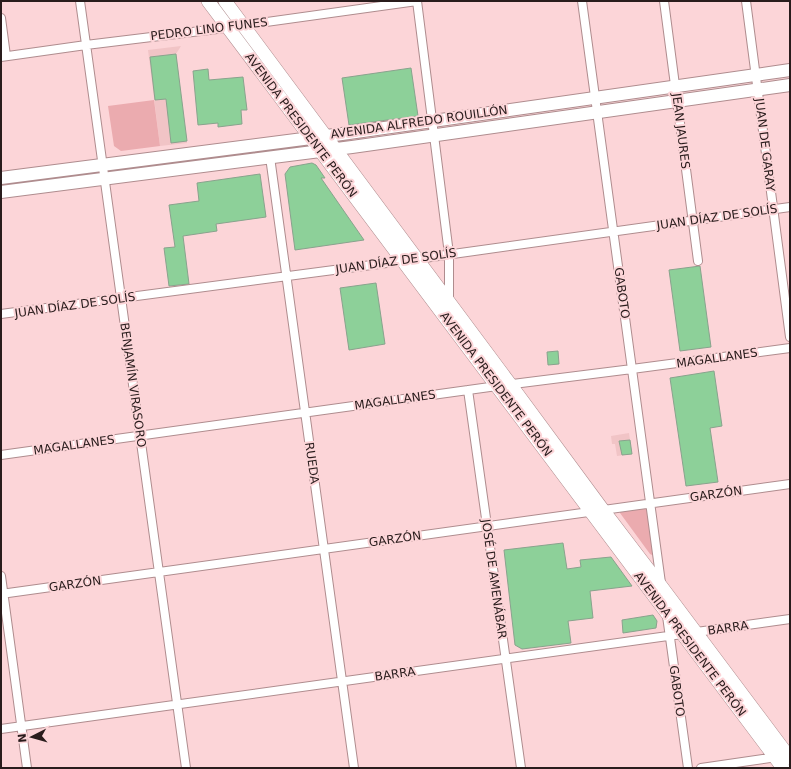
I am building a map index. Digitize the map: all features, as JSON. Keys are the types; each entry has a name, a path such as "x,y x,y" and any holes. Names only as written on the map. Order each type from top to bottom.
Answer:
{"main road":[{"name":"AVENIDA PRESIDENTE PERÓN","path":"208,1 497,386 597,511 661,586 786,757"},
{"name":"AVENIDA PRESIDENTE PERÓN","path":"225,1 510,384 682,634 786,757"},
{"name":"AVENIDA PRESIDENTE PERÓN","path":"783,768 786,757"}],"street":[{"name":"BENJAMÍN VIRASORO","path":"80,1 186,768"},
{"name":"PEDRO LINO FUNES","path":"4,56 417,1"},
{"path":"417,1 449,254 449,302"},
{"name":"GABOTO","path":"582,1 661,586"},
{"name":"JEAN JAURES","path":"664,1 698,261"},
{"name":"JUAN DE GARAY","path":"746,1 790,336"},
{"path":"1,18 4,56"},
{"name":"AVENIDA ALFREDO ROUILLÓN","path":"1,178 595,98 790,70"},
{"name":"AVENIDA ALFREDO ROUILLÓN","path":"1,192 321,151 790,85"},
{"name":"RUEDA","path":"270,157 354,768"},
{"name":"JUAN DÍAZ DE SOLÍS","path":"1,314 417,259 790,207"},
{"name":"MAGALLANES","path":"1,455 510,384 790,348"},
{"name":"JOSÉ DE AMENÁBAR","path":"468,390 521,768"},
{"name":"GARZÓN","path":"2,594 790,484"},
{"path":"1,576 2,594 27,768"},
{"name":"GABOTO","path":"667,613 688,768"},
{"name":"BARRA","path":"1,729 790,619"},
{"path":"701,768 786,757"}],"shaded area":[{"path":"181,46 176,54 187,143 160,146 148,50"},
{"path":"154,100 160,146 121,151 114,146 108,106"},
{"path":"295,143 296,148 122,172 121,167"},
{"path":"90,171 91,176 1,189 1,183"},
{"path":"629,433 632,454 617,456 615,444 612,444 611,436"},
{"path":"648,508 653,554 652,555 620,513"}],"building":[{"path":"176,54 187,141 171,143 166,99 155,100 150,57"},
{"path":"411,68 418,116 349,125 342,78"},
{"path":"208,69 209,80 243,77 247,110 241,110 242,124 218,127 218,123 198,125 193,71"},
{"path":"312,163 316,165 325,178 321,178 364,240 295,250 285,174 290,167"},
{"path":"260,174 266,217 216,224 217,231 183,236 189,284 169,286 164,248 175,247 169,205 199,201 197,183"},
{"path":"700,266 711,347 680,351 669,270"},
{"path":"376,283 385,344 349,350 340,288"},
{"path":"558,351 559,364 548,365 547,352"},
{"path":"714,371 722,426 710,428 718,482 686,486 670,378"},
{"path":"630,440 632,454 622,455 619,441"},
{"path":"563,543 567,569 581,567 580,560 611,557 632,586 590,591 593,618 568,621 571,643 522,649 515,645 504,550"},
{"path":"653,615 657,621 656,628 623,633 622,620"}]}
